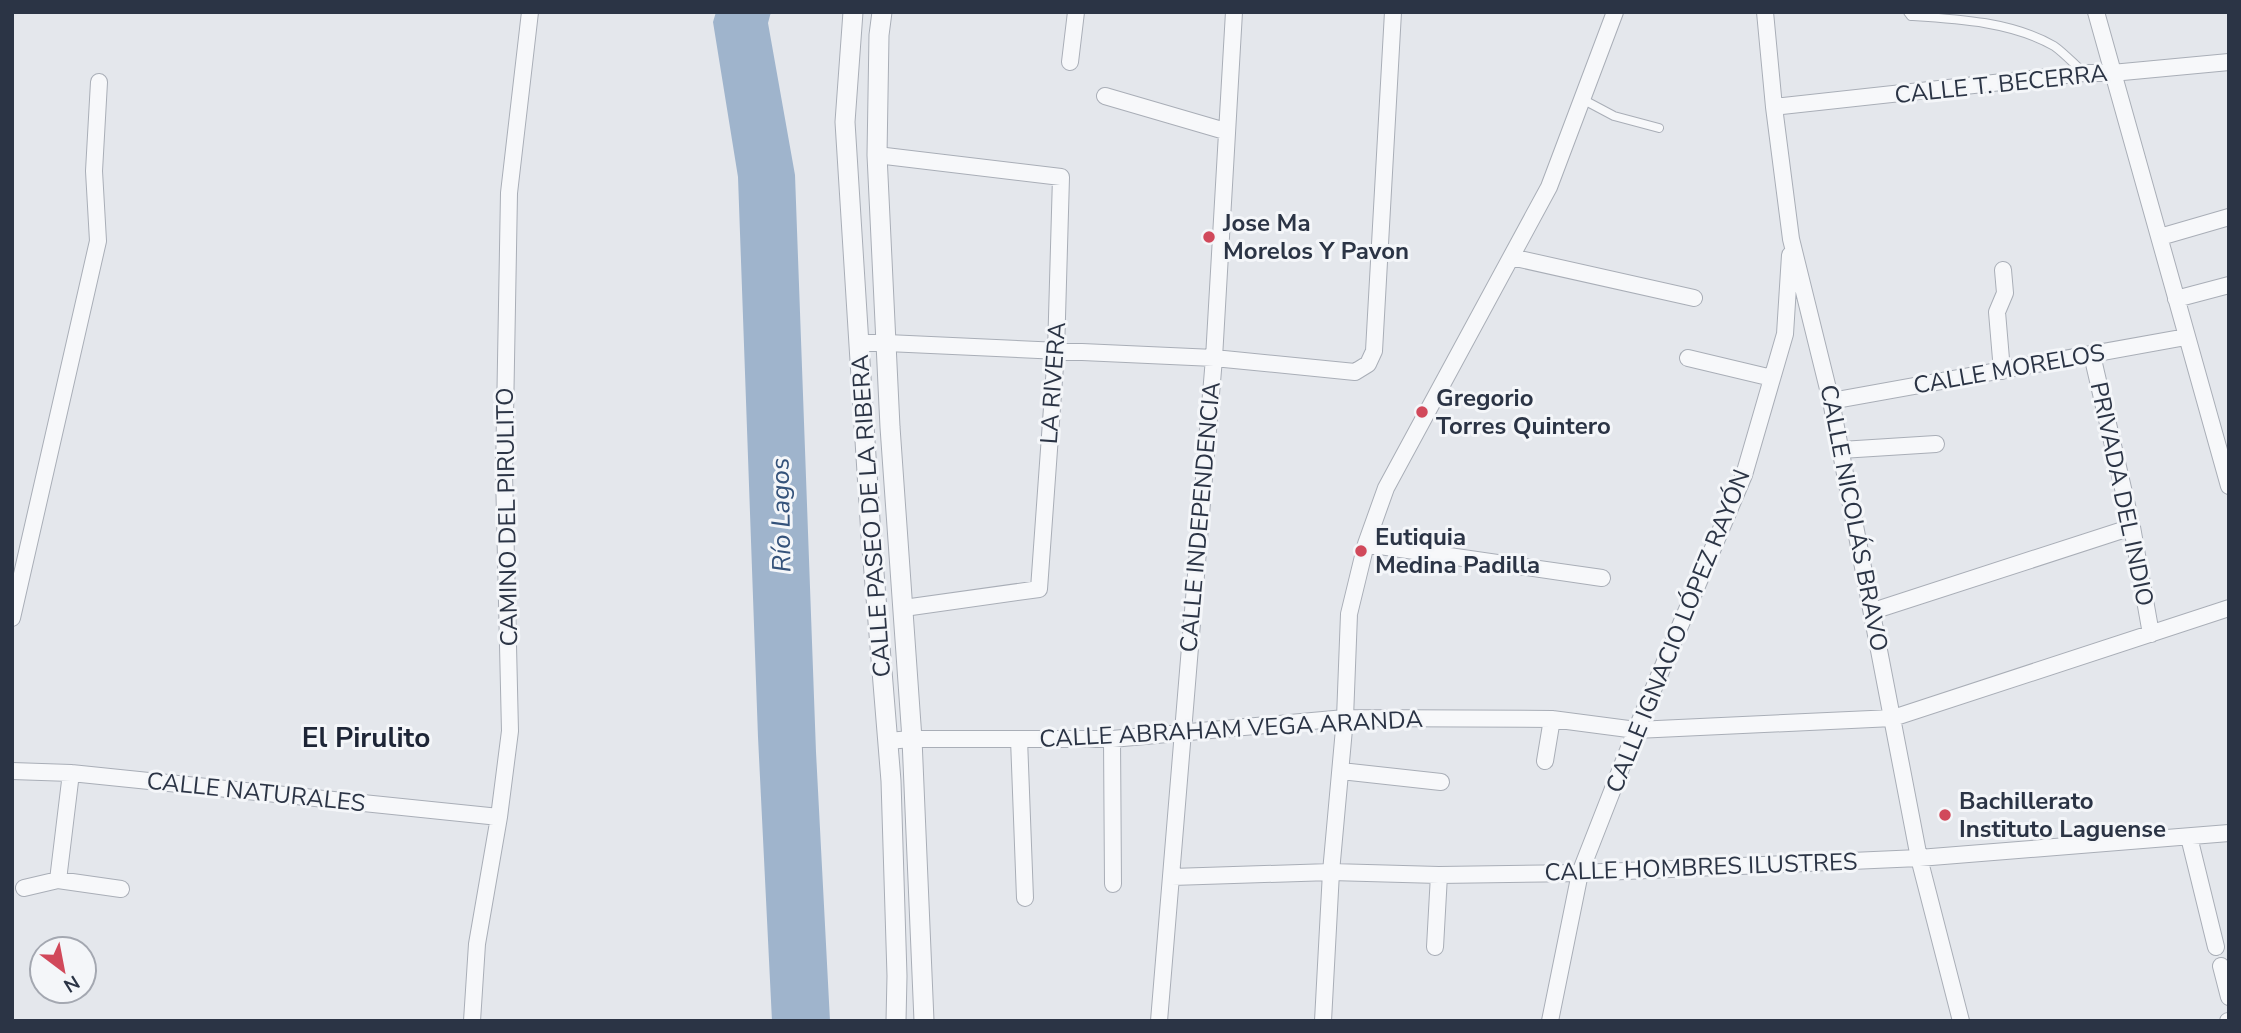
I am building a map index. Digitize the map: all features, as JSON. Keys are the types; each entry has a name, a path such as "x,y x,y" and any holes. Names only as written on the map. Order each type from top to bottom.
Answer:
{"street":[{"name":"CAMINO DEL PIRULITO","path":"472,1021 477,944 499,817 510,731 504,473 509,193 530,12"},
{"name":"CALLE PASEO DE LA RIBERA","path":"853,12 845,122 871,536 891,781 896,1021"},
{"name":"CALLE PASEO DE LA RIBERA","path":"882,12 879,35 877,155 890,428 912,739 924,1021"},
{"path":"1070,62 1076,12"},
{"name":"CALLE INDEPENDENCIA","path":"1159,1021 1214,358 1225,131 1234,12"},
{"path":"859,343 1214,358 1354,372 1368,364 1374,351 1393,12"},
{"path":"1323,1021 1331,872 1345,718 1349,614 1366,544 1386,488 1549,187 1615,12"},
{"name":"CALLE NICOLÁS BRAVO","path":"1765,12 1791,239 1831,401 1919,858 1961,1021"},
{"path":"2096,12 2229,486"},
{"name":"CALLE T. BECERRA","path":"1774,107 2084,73 2112,73 2229,62"},
{"path":"12,618 98,241 94,171 99,82"},
{"path":"1105,96 1225,131"},
{"name":"LA RIVERA","path":"877,155 1062,177 1056,352 1039,589 904,608"},
{"path":"2160,237 2229,217"},
{"name":"CALLE IGNACIO LÓPEZ RAYÓN","path":"1550,1021 1580,873 1636,730 1744,475 1785,334 1791,239"},
{"path":"1511,257 1694,298"},
{"path":"2002,371 1997,312 2005,293 2003,270"},
{"path":"2176,299 2229,285"},
{"path":"1785,334 1814,329"},
{"name":"CALLE MORELOS","path":"1831,401 2186,337"},
{"name":"PRIVADA DEL INDIO","path":"2092,355 2132,527 2151,634"},
{"path":"1688,358 1772,378"},
{"path":"2212,423 2229,420"},
{"path":"1841,450 1936,444"},
{"path":"1873,611 2132,527"},
{"path":"1366,544 1602,578"},
{"name":"CALLE ABRAHAM VEGA ARANDA","path":"887,741 1112,739 1345,718 1552,719 1636,730 1893,718 2229,608"},
{"path":"1545,761 1552,719"},
{"path":"1019,739 1025,898"},
{"path":"1112,739 1113,884"},
{"name":"CALLE NATURALES","path":"12,771 71,773 499,817"},
{"path":"1341,772 1441,782"},
{"path":"58,880 71,773"},
{"name":"CALLE HOMBRES ILUSTRES","path":"1172,877 1331,872 1439,875 1580,873 1919,858 2229,834"},
{"path":"2189,837 2216,947"},
{"path":"1434,947 1439,875"},
{"path":"24,888 58,880 121,889"},
{"path":"2221,966 2229,997"}],"lane":[{"path":"1908,12 1912,16 1969,20 2031,35 2056,48 2084,73"},
{"path":"1582,99 1614,116 1659,128"}],"water":[{"name":"Río Lagos","path":"716,12 771,12 768,23 795,175 816,752 830,1021 772,1021 758,737 738,177 713,22"}],"place":[{"name":"Jose Ma Morelos Y Pavon","path":"1209,237"},
{"name":"Gregorio Torres Quintero","path":"1422,412"},
{"name":"Eutiquia Medina Padilla","path":"1361,551"},
{"name":"Bachillerato Instituto Laguense","path":"1945,815"}],"district":[{"name":"El Pirulito","path":"366,738"}]}
